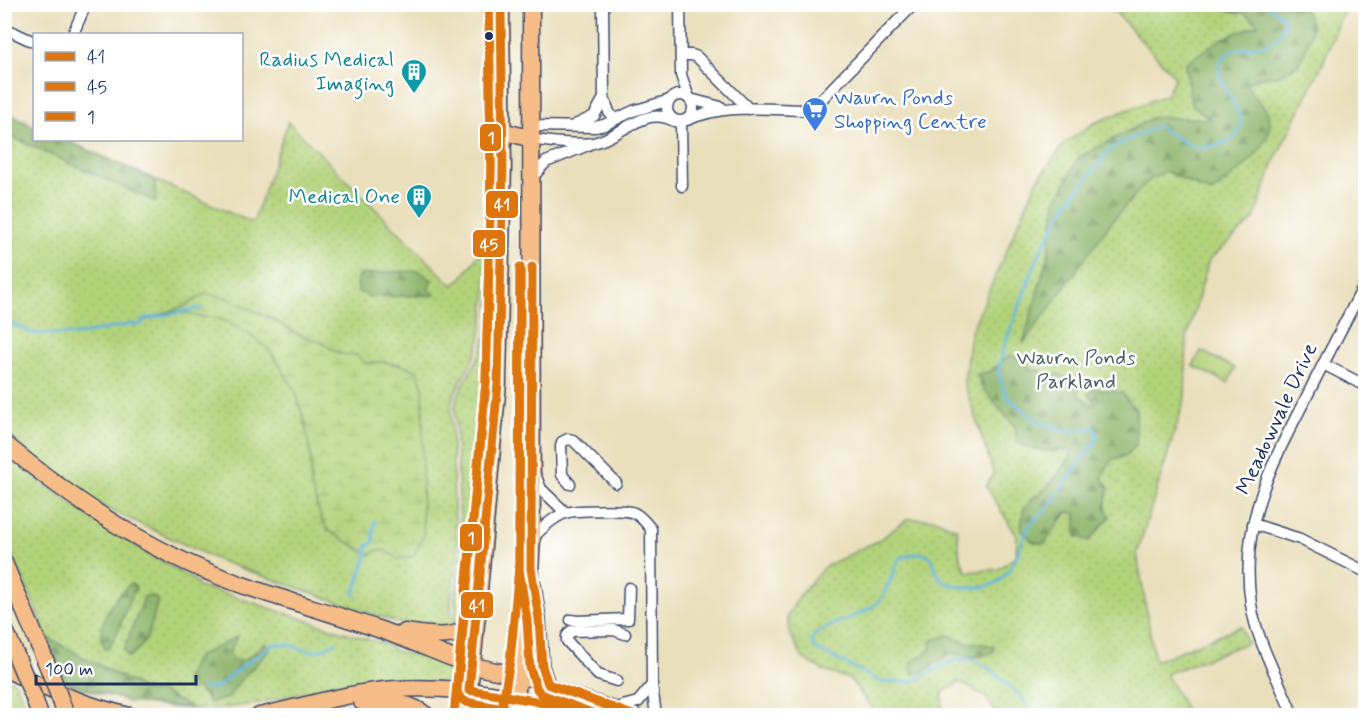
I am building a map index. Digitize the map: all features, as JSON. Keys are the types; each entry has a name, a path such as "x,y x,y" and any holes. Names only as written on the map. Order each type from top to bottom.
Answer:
{"highway":[{"path":"466,716 498,384 502,131 501,4"},
{"path":"513,716 520,676 532,539 531,4"},
{"path":"502,131 532,133"},
{"path":"4,442 88,508 152,546 257,590 380,629 472,665 520,676"},
{"path":"4,563 49,669 65,714"},
{"path":"380,629 428,635 452,635 466,630 477,616"},
{"path":"4,628 40,716"},
{"path":"4,668 75,701 130,716"},
{"path":"260,716 325,701 396,689 469,690 517,698"},
{"path":"325,701 401,703 415,707 427,716"}],"main road":[{"path":"531,568 539,619 542,666 548,684"},
{"path":"520,676 636,716"},
{"path":"517,698 582,715"}],"street":[{"path":"73,33 86,4"},
{"path":"603,4 604,98 614,119"},
{"path":"680,4 681,75 694,111 681,121"},
{"path":"532,133 567,127 604,125 614,119 680,95 727,108 803,110 814,107 914,4"},
{"path":"4,28 33,42"},
{"path":"681,55 697,57 749,109"},
{"path":"681,75 667,110 670,117 681,121"},
{"path":"567,127 591,118 604,98"},
{"path":"532,178 546,162 618,133 647,117 662,116 681,121 727,108"},
{"path":"681,121 682,186"},
{"path":"532,133 591,143"},
{"name":"Meadowvale Drive","path":"1293,716 1257,629 1252,606 1248,579 1253,524 1267,477 1365,282"},
{"path":"1323,364 1365,386"},
{"path":"570,483 562,475 561,446 562,442 568,439 573,440 616,483"},
{"path":"532,466 541,489 566,513"},
{"path":"532,539 542,527 566,513 620,510 632,512 639,515 651,529 652,685 656,716"},
{"path":"1253,524 1300,540 1365,572"},
{"path":"571,620 628,619 629,588"},
{"path":"617,681 598,675 567,641 567,636 571,631 614,630 625,634"},
{"path":"615,708 638,702 652,685"}],"green space":[{"name":"Waurn Ponds Parkland","path":"1109,5 1346,5 1323,63 1273,164 1254,219 1209,260 1187,337 1185,398 1137,554 1156,661 1241,626 1247,643 1166,674 1189,715 997,715 986,697 960,682 943,692 942,708 934,715 914,711 877,715 850,679 824,671 803,658 791,636 787,617 798,598 824,567 879,540 908,519 935,519 957,529 960,558 967,572 999,569 1016,556 1017,536 986,486 994,474 964,383 970,334 1037,181 1064,144 1094,123 1166,95 1175,77"},
{"path":"1195,5 1298,5 1310,19 1309,41 1298,65 1278,76 1260,77 1246,84 1266,110 1270,122 1268,134 1262,146 1243,168 1211,193 1166,171 1147,182 1113,220 1023,344 1049,251 1056,202 1078,158 1154,117 1210,119 1191,104 1185,63 1221,39 1259,24 1244,13"},
{"path":"4,112 33,126 33,141 67,141 253,223 288,122 453,286 483,249 486,284 480,340 451,404 454,509 458,552 451,595 451,611 456,628 413,628 220,561 104,507 73,488 27,452 5,431"},
{"path":"5,112 33,126 33,141 67,141 155,180 156,202 5,134"},
{"path":"489,245 491,245 494,272 489,389 468,610 466,618 459,627 456,619 455,596 462,555 455,407 462,385 481,352 488,326"},
{"path":"419,271 432,280 428,289 435,295 371,297 358,292 357,280 360,275"},
{"path":"205,294 224,297 274,320 297,334 321,342 340,354 356,355 366,363 384,362 406,366 418,372 423,388 422,512 424,534 414,556 398,559 386,551 378,550 370,555 329,531 322,521 311,486 311,459 305,423 295,390 269,349 247,333 214,317 199,317 175,312 143,321 185,306"},
{"path":"1201,351 1235,368 1228,383 1193,366"},
{"path":"1010,355 1029,362 1031,369 1040,370 1045,378 1058,374 1077,382 1079,395 1092,405 1096,403 1088,394 1094,389 1121,392 1136,410 1136,445 1127,455 1112,460 1106,468 1102,479 1109,488 1105,506 1110,517 1089,541 1076,536 1076,514 1067,512 1044,544 1032,541 1021,529 1023,511 1032,499 1047,488 1073,451 1044,451 1018,443 1015,427 981,386 977,374 989,372"},
{"path":"4,452 71,504 194,580 198,587 388,645 394,651 433,659 453,668 452,681 329,691 324,689 247,705 201,709 132,702 65,682 5,538"},
{"path":"131,584 136,587 116,635 106,650 101,632 106,614 111,605"},
{"path":"145,596 152,596 158,600 146,639 136,652 128,657 124,649"},
{"path":"949,635 963,642 990,645 994,647 994,651 984,656 951,653 923,672 912,674 912,662 930,650 932,640"},
{"path":"238,636 229,652 233,661 245,660 266,643 270,650 238,683 228,698 209,703 197,688 190,691 185,681 197,657"},
{"path":"48,638 147,691 161,692 192,708 130,702 65,682"},
{"path":"4,676 16,683 29,715 5,715 8,710 5,707"}],"waterway":[{"path":"1032,716 1021,696 990,669 972,659 954,660 911,682 882,682 814,648 812,639 825,628 862,613 878,602 887,588 899,559 914,554 923,553 929,556 941,578 952,585 979,587 991,585 1003,578 1013,564 1031,524 1049,506 1098,437 1095,429 1068,431 1040,423 1007,397 1002,385 998,370 1005,344 1044,244 1067,204 1111,148 1157,126 1196,148 1220,144 1233,138 1240,130 1240,120 1225,88 1219,67 1223,58 1230,52 1266,44 1274,40 1281,32 1285,20 1266,4"},
{"path":"4,320 32,333 78,335 131,324 141,325 144,319 201,308"},
{"path":"354,595 367,555 367,546 374,542 375,521"},
{"path":"204,687 212,689 219,686 273,644 318,651 336,643"}],"transit line":[{"name":"45","path":"489,4 491,167 486,383 457,691 460,698 466,702 541,716"},
{"name":"1","path":"454,715 486,383 491,167 489,4"},
{"name":"41","path":"501,4 503,167 498,384 469,690 535,701 581,716"},
{"name":"45","path":"520,267 519,569 527,620 530,668 541,694 600,716"},
{"name":"41","path":"532,267 531,568 539,619 542,666 548,684 635,716"},
{"name":"1","path":"501,714 510,661 519,567 520,268"}],"place":[{"name":"Radius Medical Imaging","path":"414,95"},
{"name":"Waurn Ponds Shopping Centre","path":"815,133"},
{"name":"Medical One","path":"419,220"}]}
